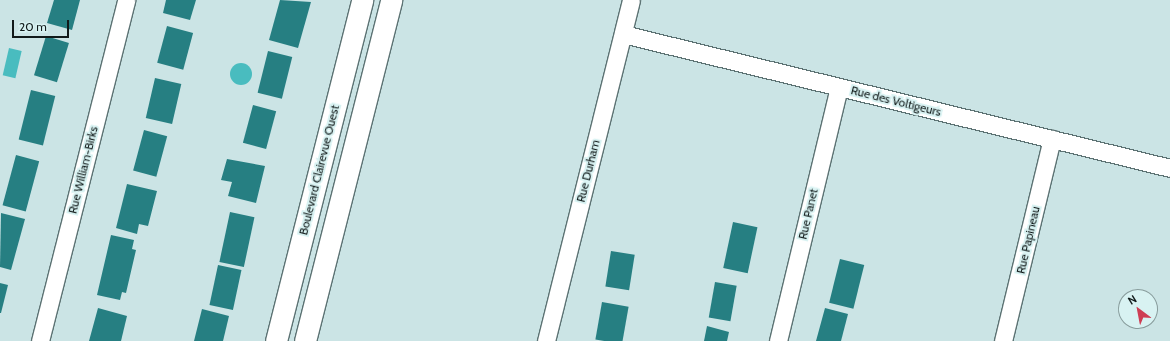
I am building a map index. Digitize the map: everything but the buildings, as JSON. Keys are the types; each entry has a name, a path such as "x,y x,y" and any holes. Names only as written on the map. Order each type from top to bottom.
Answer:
{"street":[{"name":"Rue William-Birks","path":"40,341 126,0"},
{"name":"Boulevard Clairevue Ouest","path":"276,341 362,0"},
{"path":"305,341 391,0"},
{"name":"Rue Durham","path":"546,341 631,0"},
{"name":"Rue des Voltigeurs","path":"623,34 1170,168"},
{"name":"Rue Panet","path":"778,341 839,87"},
{"name":"Rue Papineau","path":"1003,341 1052,139"}],"water":[{"path":"9,48 22,51 15,78 3,75"},
{"path":"237,63 245,63 252,70 252,78 245,85 237,85 230,78 230,70"}]}
